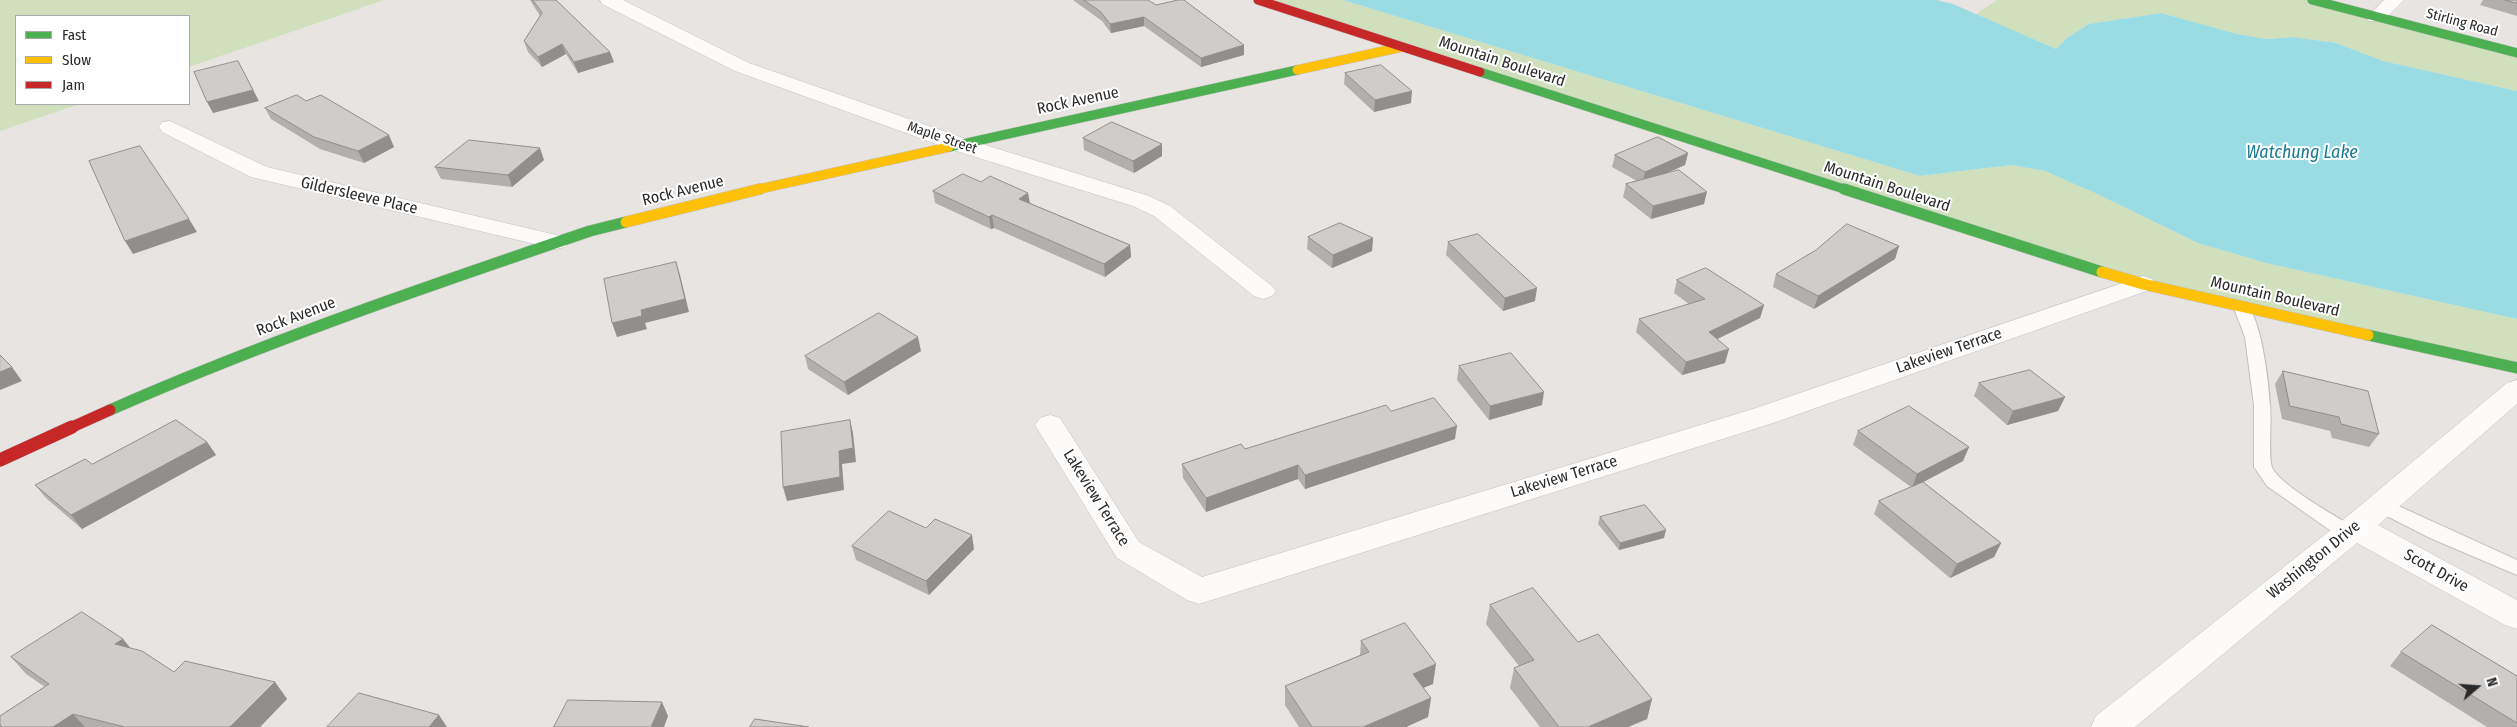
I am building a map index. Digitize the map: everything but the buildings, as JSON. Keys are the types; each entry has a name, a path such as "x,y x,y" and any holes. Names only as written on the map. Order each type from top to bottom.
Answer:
{"street":[{"name":"Maple Street","path":"608,0 742,67 958,144 1141,201 1162,210 1264,291"},
{"name":"Mountain Boulevard","path":"1258,0 2008,243 2143,284 2517,368"},
{"name":"Stirling Road","path":"2312,0 2517,53"},
{"path":"2376,17 2395,0"},
{"name":"Rock Avenue","path":"0,460 155,389 374,304 590,231 767,187 1402,47"},
{"name":"Gildersleeve Place","path":"170,126 259,172 556,242"},
{"name":"Lakeview Terrace","path":"1050,426 1128,550 1199,590 1763,416 2143,284"},
{"name":"Washington Drive","path":"2108,727 2351,530 2517,390"},
{"name":"Scott Drive","path":"2351,530 2517,616"}],"lane":[{"path":"2241,306 2253,338 2262,405 2263,468 2273,482 2290,495 2351,530"},
{"path":"2381,505 2437,533 2517,568"}],"green space":[{"path":"0,0 384,0 190,67 190,15 15,15 15,105 77,105 0,131"},
{"path":"1258,0 1343,0 1920,176 2011,165 2045,171 2198,243 2266,263 2517,319 2517,368 2143,284"},
{"path":"1997,0 2312,0 2517,53 2517,91 2383,61 2336,43 2293,37 2267,39 2237,34 2161,13 2089,24 2067,38 2056,49 1975,15"}],"water":[{"name":"Watchung Lake","path":"1343,0 1936,0 1953,4 2056,49 2067,38 2089,24 2161,13 2237,34 2267,39 2293,37 2336,43 2383,61 2517,91 2517,319 2266,263 2198,243 2045,171 2011,165 1920,176"}],"traffic: fast":[{"path":"2312,0 2517,53"},
{"path":"949,147 1297,70"},
{"path":"1480,72 2102,272"},
{"path":"110,410 168,384 347,314 590,231 626,222"},
{"path":"2368,335 2517,368"}],"traffic: slow":[{"path":"1297,70 1402,47"},
{"path":"626,222 776,185 949,147"},
{"path":"2102,272 2143,284 2368,335"}],"traffic: jam":[{"path":"1258,0 1480,72"},
{"path":"0,460 110,410"}]}
